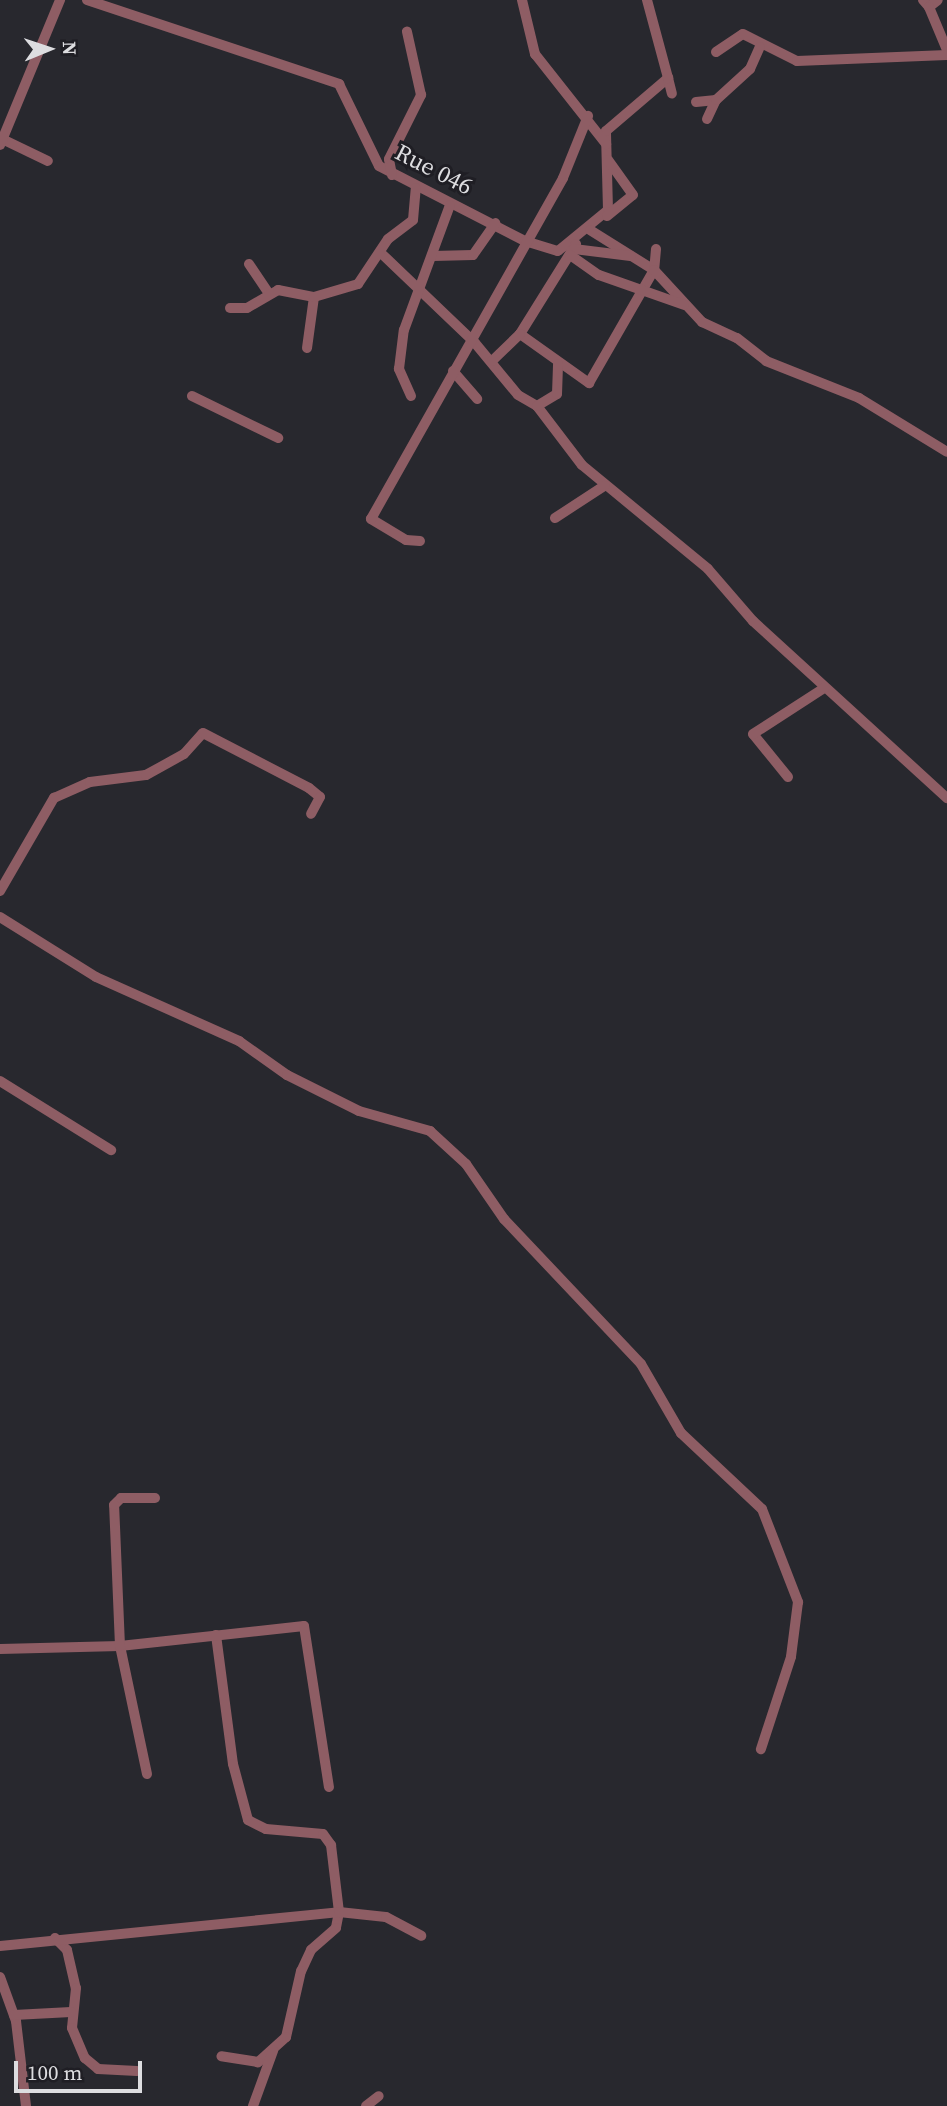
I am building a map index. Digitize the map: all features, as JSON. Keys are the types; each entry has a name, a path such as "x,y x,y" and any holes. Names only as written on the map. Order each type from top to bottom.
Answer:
{"street":[{"path":"48,160 1,140 60,0"},
{"name":"Rue 046","path":"87,0 339,84 361,137 393,175 450,205 495,223 525,241 558,251 580,238 633,195 608,160"},
{"path":"522,0 535,54 588,116 606,144"},
{"path":"603,220 608,210 606,131 669,89 646,0"},
{"path":"938,0 926,4 947,50"},
{"path":"393,175 389,159 421,95 407,32"},
{"path":"716,52 743,34 760,47 823,63 947,55"},
{"path":"707,118 716,100 750,69 760,47"},
{"path":"696,102 716,100"},
{"path":"420,541 406,540 372,519 525,241 563,178 588,116"},
{"path":"230,307 247,307 268,292 314,297 350,290 383,255 383,245 416,214 416,188"},
{"path":"411,396 399,369 418,287 433,256 450,205"},
{"path":"433,256 472,255 495,223"},
{"path":"590,230 654,270 685,305 766,361 847,392 947,453"},
{"path":"492,361 520,334 580,238"},
{"path":"520,334 558,364 589,383 654,270 656,249"},
{"path":"572,252 633,256"},
{"path":"572,252 599,275 685,305"},
{"path":"383,255 492,361 518,395 537,406 604,486 631,500 708,569 824,688 947,798"},
{"path":"248,264 268,292"},
{"path":"307,348 314,297"},
{"path":"537,406 557,394 558,364"},
{"path":"453,371 477,399"},
{"path":"192,396 278,438"},
{"path":"555,519 604,486"},
{"path":"788,777 753,734 824,688"},
{"path":"0,891 54,798 90,782 146,775 184,754 203,733 309,788 320,797 311,814"},
{"path":"0,917 96,977 239,1041 287,1075 359,1111 430,1131 466,1164 504,1219 641,1364 681,1433 762,1509 798,1602 790,1657 761,1749"},
{"path":"0,1081 111,1150"},
{"path":"147,1774 120,1646 114,1505 121,1498 155,1498"},
{"path":"0,1649 120,1646 304,1626 329,1787"},
{"path":"216,1635 233,1764 248,1820 266,1829 323,1834 331,1845 339,1912 336,1928 306,1961 286,2037 258,2062 221,2056"},
{"path":"0,1946 55,1938 339,1912 386,1917 421,1936"},
{"path":"55,1938 67,1950 76,1988 71,2012 85,2058 98,2069 136,2071"},
{"path":"0,1977 14,2015 26,2106"},
{"path":"14,2015 71,2012"},
{"path":"253,2106 274,2050"},
{"path":"366,2106 379,2096"}]}
